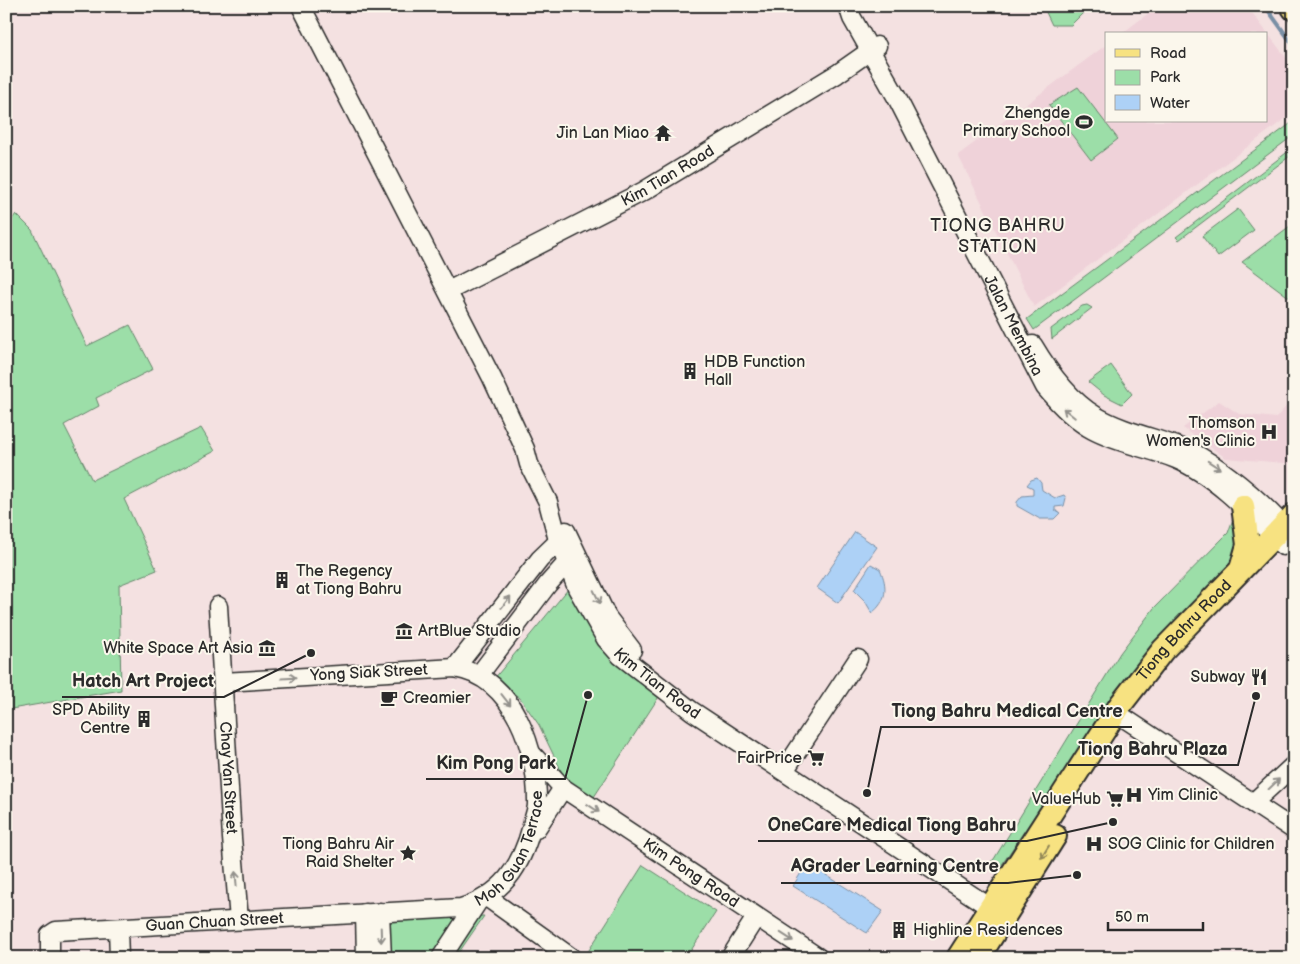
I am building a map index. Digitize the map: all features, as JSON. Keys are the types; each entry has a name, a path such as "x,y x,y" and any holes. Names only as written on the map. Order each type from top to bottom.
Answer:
{"main road":[{"path":"1240,572 1248,545 1243,506"},
{"name":"Tiong Bahru Road","path":"958,958 1000,907 1163,650 1240,572 1287,532"},
{"name":"Tiong Bahru Road","path":"1122,716 1166,670 1287,532"},
{"name":"Tiong Bahru Road","path":"978,958 1000,907"}],"street":[{"name":"Kim Tian Road","path":"301,6 448,290 526,449 536,459 560,510 563,537 571,558 577,588 606,639 621,656 1000,907"},
{"name":"Jalan Membina","path":"848,6 852,18 874,49"},
{"name":"Jalan Membina","path":"857,6 874,49 897,98 1032,354 1045,387 1074,417 1093,430 1177,460 1197,471 1243,506 1287,532"},
{"name":"Kim Tian Road","path":"448,290 644,191 837,74 874,49"},
{"name":"Jalan Membina","path":"1032,354 1059,384 1096,416 1190,451 1203,458 1220,469 1287,532"},
{"path":"455,668 540,558 563,537"},
{"name":"Kim Tian Road","path":"571,558 619,636 630,649 695,706"},
{"path":"479,675 548,584 571,558"},
{"path":"548,584 566,583 577,588"},
{"name":"Chay Yan Street","path":"218,606 232,838 239,920"},
{"path":"787,767 858,659"},
{"name":"Moh Guan Terrace","path":"372,912 461,908 482,900 514,872 528,841 537,805 531,752 521,722 504,696 479,675 455,668"},
{"name":"Yong Siak Street","path":"223,682 455,668"},
{"path":"1122,716 1294,830"},
{"name":"Kim Pong Road","path":"531,752 563,788 756,917 808,955"},
{"path":"1253,803 1294,765"},
{"path":"528,841 563,788"},
{"path":"441,958 482,900 572,958"},
{"path":"366,958 372,912"},
{"path":"372,912 382,958"},
{"name":"Guan Chuan Street","path":"50,958 50,935 56,931 372,912"},
{"path":"730,958 756,917"},
{"path":"118,928 119,958"}],"shaded area":[{"path":"1158,6 1247,6 1267,32 1124,32"},
{"path":"1268,34 1294,68 1294,112 1034,307 958,155 1105,46 1105,122 1268,122"},
{"path":"1294,397 1294,464 1226,458 1183,428 1219,401 1239,414 1276,418"}],"green space":[{"path":"1043,6 1087,6 1088,8 1071,25 1052,25"},
{"name":"Zhengde Primary School","path":"1078,87 1118,139 1091,160 1049,105"},
{"path":"1294,121 1294,135 1034,330 1027,319"},
{"path":"1294,147 1294,153 1179,240 1176,237"},
{"path":"1238,209 1254,230 1218,257 1202,236"},
{"path":"16,214 32,230 87,346 130,325 153,369 96,398 99,406 64,425 92,480 201,428 215,451 124,499 157,570 119,585 121,690 11,709 6,227"},
{"path":"1294,223 1294,301 1242,262"},
{"path":"1087,305 1092,308 1052,339 1051,329 1082,306"},
{"path":"1111,365 1132,394 1122,404 1104,395 1088,382"},
{"path":"1233,519 1236,550 1230,567 1216,585 1180,616 1164,633 1099,721 997,872 987,865 994,859 1120,653 1154,608 1228,533"},
{"path":"569,588 662,692 592,800 568,785 539,725 520,698 494,679"},
{"path":"643,865 716,912 686,958 584,958"},
{"path":"484,916 455,958 390,958 388,919"}],"water":[{"path":"1037,478 1041,483 1042,490 1055,498 1064,495 1066,498 1064,506 1055,507 1055,510 1060,513 1054,519 1040,519 1017,506 1017,502 1022,496 1033,495 1033,488 1027,485 1031,480"},
{"path":"855,532 877,547 838,603 817,588"},
{"path":"871,564 880,569 885,588 881,604 872,613 865,601 854,590"},
{"path":"807,863 883,911 867,933 793,886"}],"waterway":[{"path":"1265,6 1294,46"}],"place":[{"name":"Zhengde Primary School","path":"1084,122"},
{"name":"Jin Lan Miao","path":"663,133"},
{"name":"HDB Function Hall","path":"690,371"},
{"name":"Thomson Women's Clinic","path":"1269,432"},
{"name":"The Regency at Tiong Bahru","path":"282,580"},
{"name":"ArtBlue Studio","path":"404,631"},
{"name":"White Space Art Asia","path":"267,648"},
{"name":"Hatch Art Project","path":"311,653"},
{"name":"Subway","path":"1259,677"},
{"name":"Kim Pong Park","path":"588,695"},
{"name":"Tiong Bahru Plaza","path":"1256,696"},
{"name":"Creamier","path":"389,698"},
{"name":"SPD Ability Centre","path":"144,719"},
{"name":"FairPrice","path":"816,758"},
{"name":"Tiong Bahru Medical Centre","path":"867,793"},
{"name":"Yim Clinic","path":"1134,795"},
{"name":"ValueHub","path":"1115,799"},
{"name":"OneCare Medical Tiong Bahru","path":"1113,822"},
{"name":"SOG Clinic for Children","path":"1094,844"},
{"name":"Tiong Bahru Air Raid Shelter","path":"408,853"},
{"name":"AGrader Learning Centre","path":"1077,875"},
{"name":"Highline Residences","path":"899,930"}],"district":[{"name":"TIONG BAHRU STATION","path":"998,235"}]}
